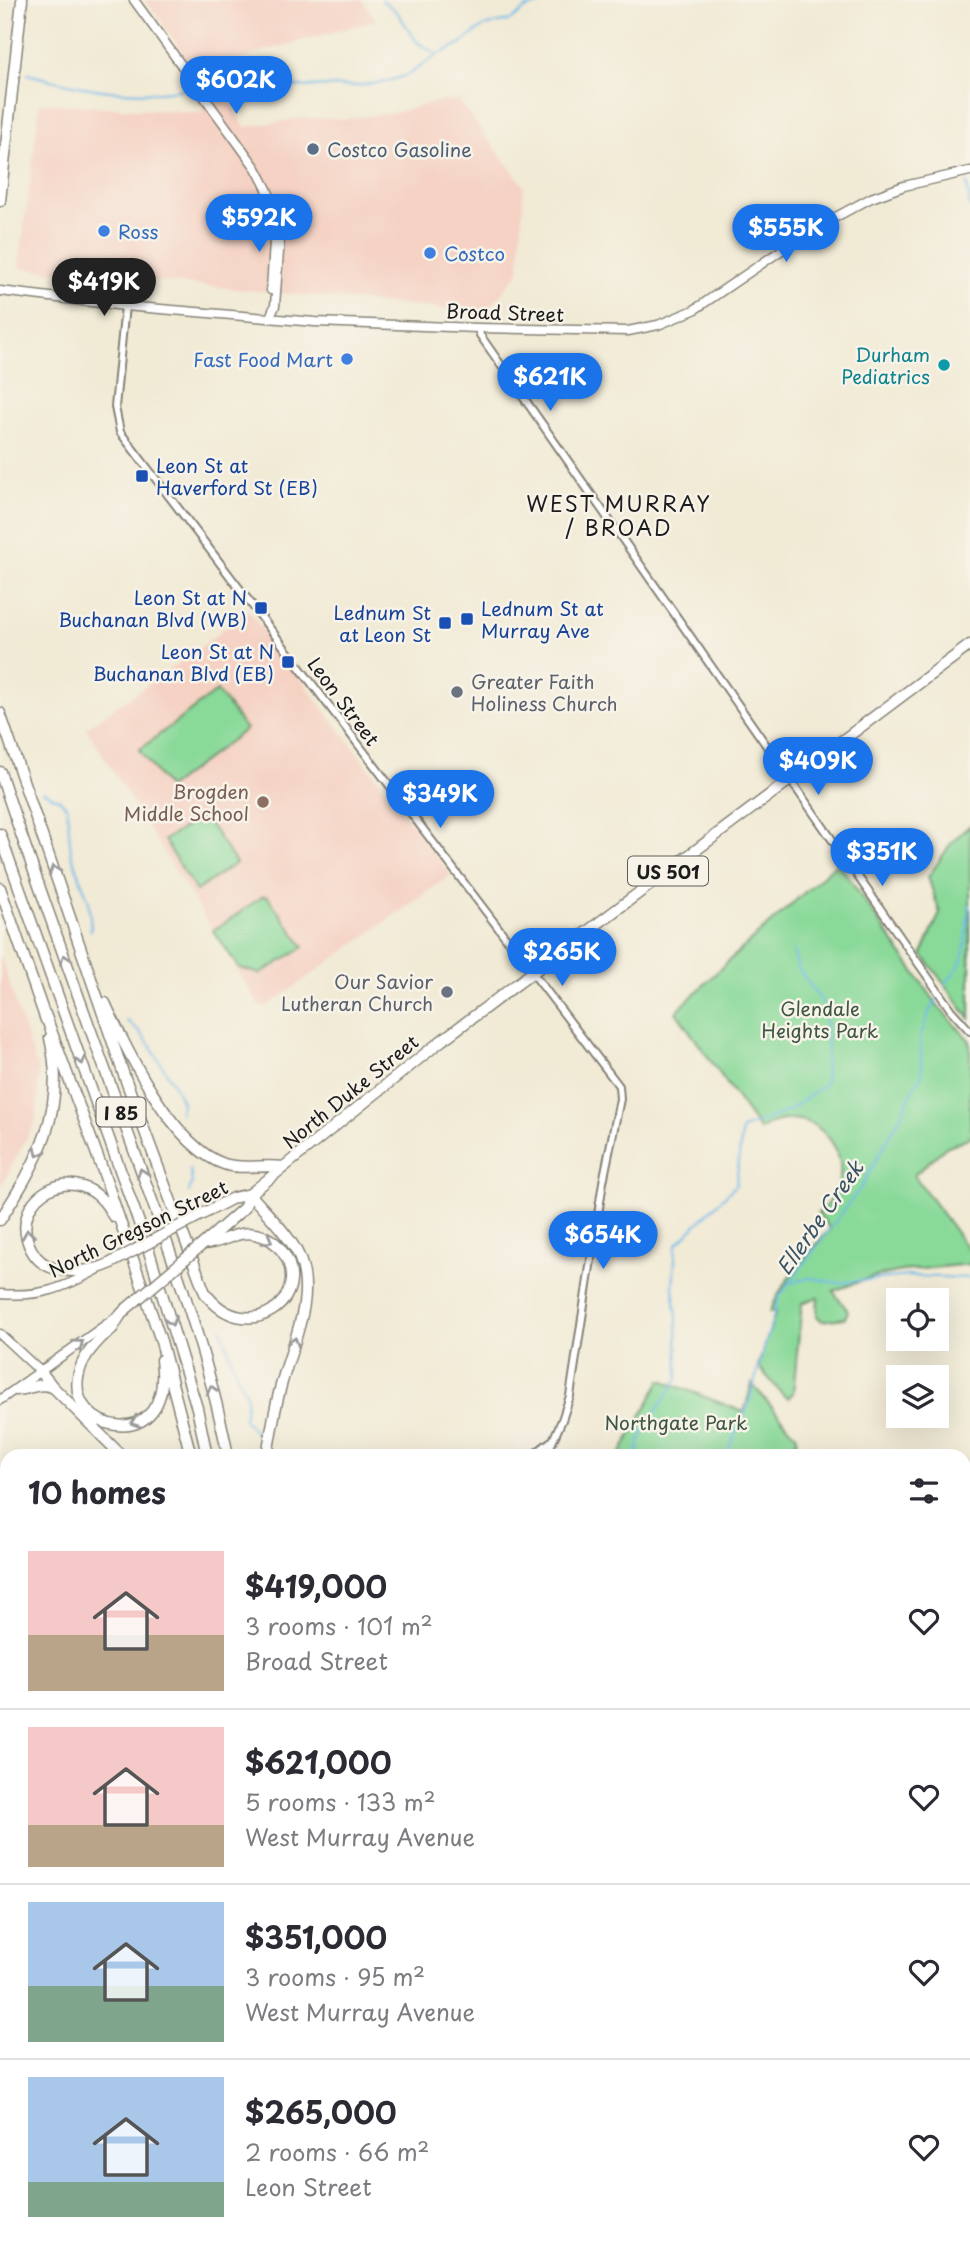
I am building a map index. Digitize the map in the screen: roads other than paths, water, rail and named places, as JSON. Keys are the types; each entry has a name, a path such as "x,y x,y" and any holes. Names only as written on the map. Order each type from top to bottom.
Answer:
{"highway":[{"path":"0,201 22,0"},
{"name":"North Duke Street","path":"122,1312 244,1208 250,1194 441,1041 970,645"},
{"path":"0,713 124,1078 205,1293 227,1314 245,1319 269,1313 284,1299 289,1285 290,1269 275,1243 261,1235 246,1233 214,1244 204,1244"},
{"name":"I 85","path":"0,772 43,901 189,1311 227,1449"},
{"name":"I 85","path":"0,834 155,1270 197,1408 206,1449"},
{"name":"US 501","path":"0,888 98,1158 152,1319 163,1375 160,1399 153,1411 139,1422 116,1426 101,1421 87,1410 79,1395 78,1378 83,1361 98,1341 114,1327 122,1312"},
{"path":"85,958 131,1056 169,1116 196,1148 209,1158 227,1166 283,1167"},
{"path":"0,1220 40,1151 53,1112 55,1072 45,1014"},
{"path":"105,1267 59,1269 37,1258 27,1238 29,1211 46,1191 72,1184 87,1188 97,1195 121,1228"},
{"path":"250,1194 297,1252 304,1270 306,1287 303,1311 281,1386 268,1449"},
{"name":"North Gregson Street","path":"105,1267 233,1198 250,1194"},
{"path":"152,1319 166,1357 189,1449"},
{"path":"41,1372 52,1387 115,1449"},
{"path":"16,1390 36,1384 52,1387"}],"main road":[{"path":"134,0 260,174 276,212 270,317"},
{"name":"Broad Street","path":"3,292 125,306 315,322 616,331 658,325 694,310 808,232 853,207 904,186 967,171"},
{"name":"North Gregson Street","path":"0,1294 41,1294 63,1287 105,1267"},
{"name":"North Duke Street","path":"0,1400 122,1312"},
{"path":"0,1334 41,1372"}],"street":[{"name":"Leon Street","path":"125,306 115,407 120,432 610,1072 620,1091 621,1099 603,1182 570,1396 551,1441"},
{"path":"478,328 480,335 790,780 951,1010 970,1031"},
{"path":"541,1449 551,1441"},
{"path":"548,1449 551,1441"}],"waterway":[{"path":"382,0 397,12 417,42 437,55"},
{"name":"Ellerbe Creek","path":"201,85 226,88 356,86 384,82 408,75 437,55 460,44 484,26 512,20 525,9 566,0"},
{"name":"Ellerbe Creek","path":"28,74 89,88 131,93 193,87"},
{"name":"Ellerbe Creek","path":"967,183 970,207"},
{"path":"42,791 60,800 67,807 71,853 89,902 91,931"},
{"name":"Ellerbe Creek","path":"945,985 963,956 970,905"},
{"path":"638,1449 645,1428 678,1379 677,1317 673,1288 676,1245 736,1185 742,1129 790,1110 825,1084 825,1006 798,968 793,950"},
{"name":"Ellerbe Creek","path":"729,1449 747,1408 779,1297 861,1187 903,1112 922,1075 920,1038 937,999"},
{"path":"126,1020 149,1044 174,1085 182,1102 180,1114"},
{"path":"189,1192 192,1182 190,1170"},
{"path":"788,1283 811,1278 837,1283 909,1276 970,1278"},
{"path":"221,1328 247,1397 244,1419 256,1434"}],"place":[{"name":"Costco Gasoline","path":"313,149"},
{"name":"Ross","path":"104,231"},
{"name":"Costco","path":"430,253"},
{"name":"Fast Food Mart","path":"347,359"},
{"name":"Durham Pediatrics","path":"944,365"},
{"name":"Leon St at Haverford St (EB)","path":"142,476"},
{"name":"Leon St at N Buchanan Blvd (WB)","path":"261,608"},
{"name":"Lednum St at Murray Ave","path":"467,619"},
{"name":"Lednum St at Leon St","path":"445,623"},
{"name":"Leon St at N Buchanan Blvd (EB)","path":"288,662"},
{"name":"Greater Faith Holiness Church","path":"457,692"},
{"name":"Brogden Middle School","path":"263,802"},
{"name":"Our Savior Lutheran Church","path":"447,992"}],"district":[{"name":"WEST MURRAY / BROAD","path":"619,515"}],"park label":[{"name":"Glendale Heights Park","path":"820,1019"},
{"name":"Northgate Park","path":"676,1422"}]}
